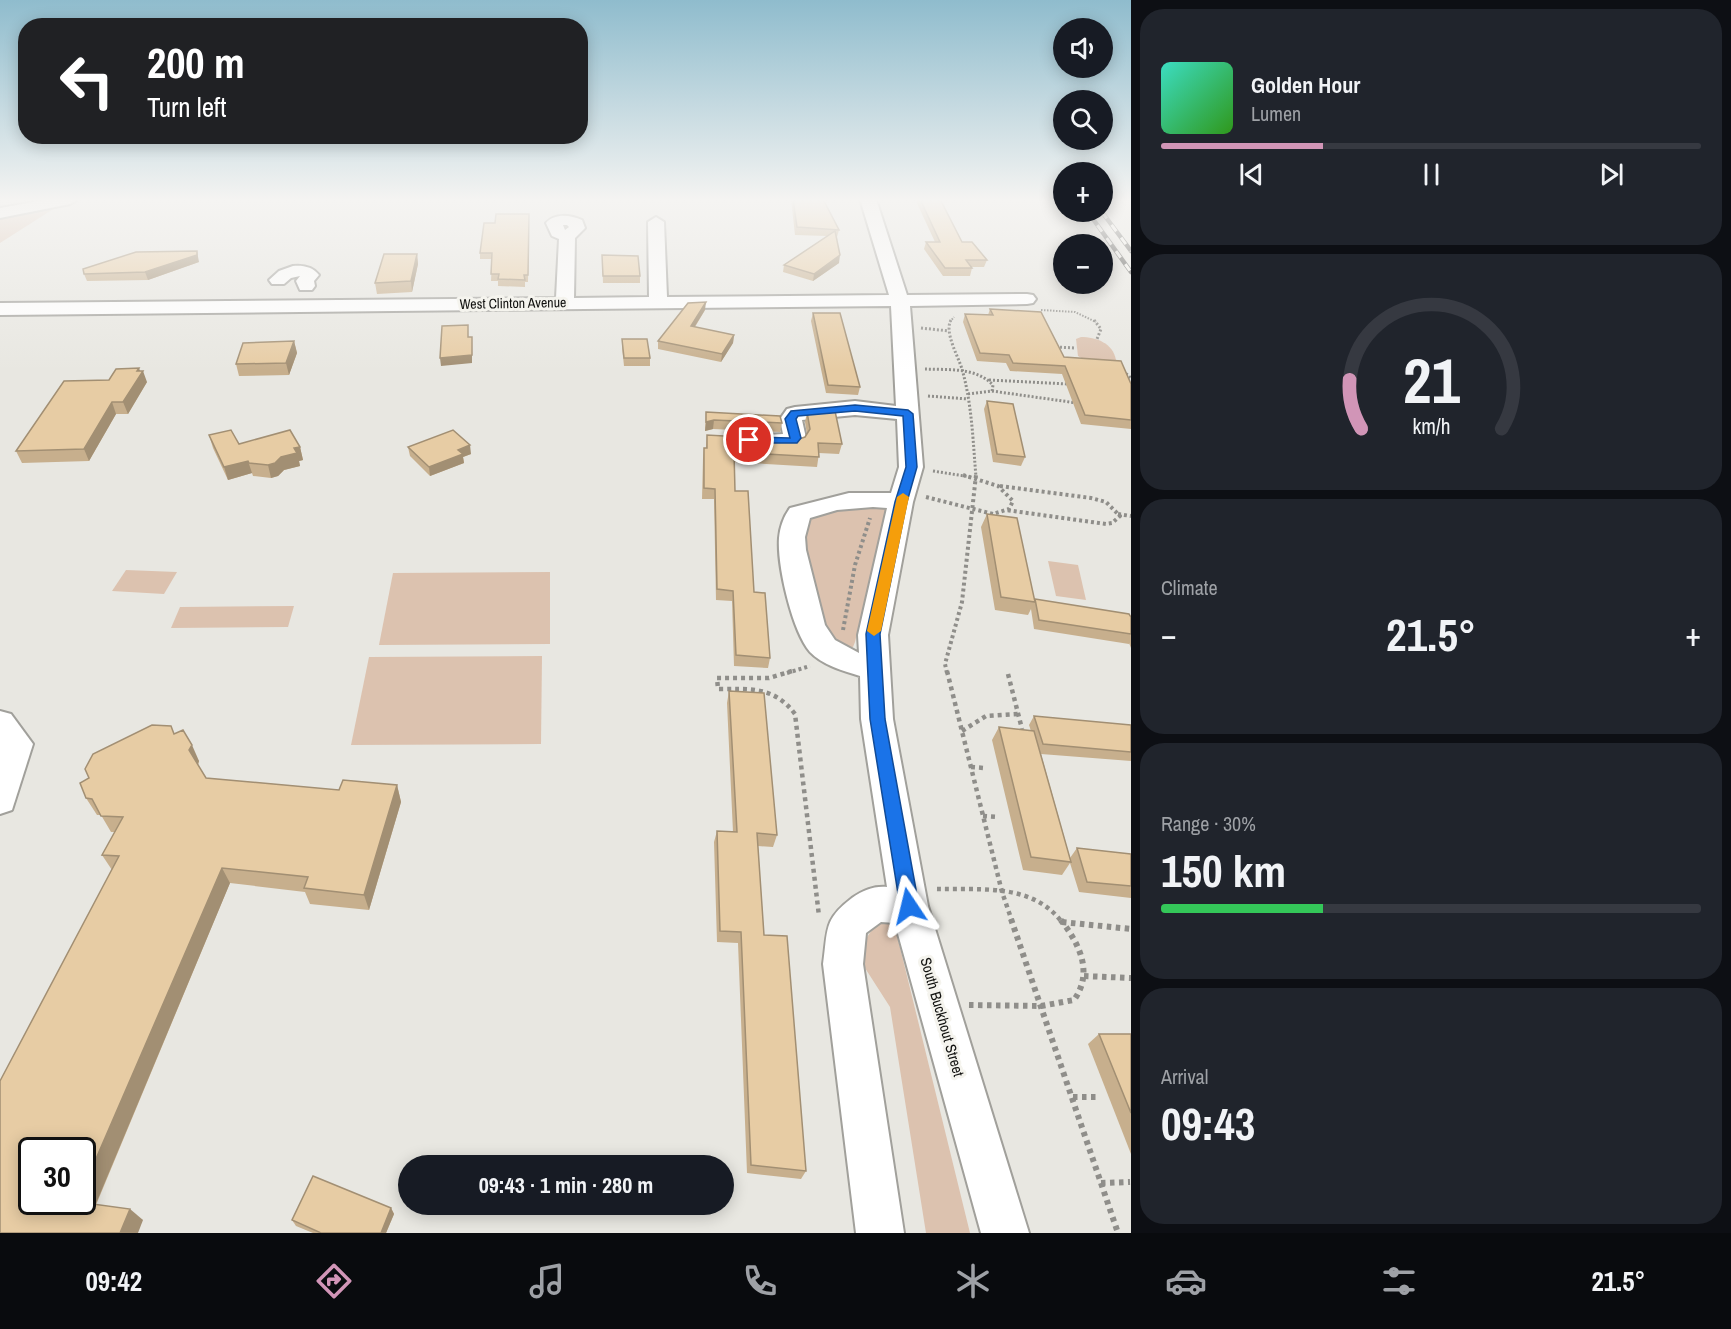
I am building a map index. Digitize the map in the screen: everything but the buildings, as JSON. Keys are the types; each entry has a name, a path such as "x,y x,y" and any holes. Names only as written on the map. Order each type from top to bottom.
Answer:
{"street":[{"path":"565,302 566,257"},
{"path":"657,257 658,301"},
{"name":"South Buckhout Street","path":"888,257 907,314 906,391 911,467 901,499 873,634 877,719 908,896 1005,1233"},
{"path":"278,280 280,276 294,270 306,272 310,275 305,281 306,286"},
{"name":"West Clinton Avenue","path":"0,309 658,301 907,314 1032,304"},
{"path":"734,439 793,441 795,438 791,419 795,414 855,408 906,391"},
{"path":"875,670 841,656 820,644 806,609 796,571 792,538 799,513 828,503 869,497 901,499"},
{"path":"0,723 17,744 0,800"},
{"path":"880,1233 843,964 848,924 875,904 908,896"}],"path":[{"path":"1032,304 1083,314 1099,324 1101,329 1097,339"},
{"path":"907,314 950,331"},
{"path":"959,315 949,323 963,372 977,479 962,602 945,664 1002,892 1118,1233"},
{"path":"1053,346 1076,348"},
{"path":"1119,368 1131,378"},
{"path":"906,391 963,372 989,380 1072,385"},
{"path":"989,380 993,385 992,391"},
{"path":"906,391 967,396 992,391 1061,402 1083,402"},
{"path":"911,467 977,479 1000,486 1091,498 1106,502 1118,514 1131,516"},
{"path":"1000,486 1013,501 1006,510"},
{"path":"847,936 820,926 795,714 788,702 771,693 717,689 717,678 769,678 841,656 845,612 855,566 901,499 993,514 1006,510 1106,524 1117,520 1118,514"},
{"path":"1008,674 1022,729"},
{"path":"962,731 986,716 1018,714"},
{"path":"971,767 984,768"},
{"path":"983,816 998,817"},
{"path":"908,896 1002,892 1036,898 1054,913 1072,935 1083,959 1084,985 1076,999 1068,1004 938,1005"},
{"path":"1061,922 1131,929"},
{"path":"1084,976 1131,978"},
{"path":"1072,1098 1096,1097"},
{"path":"1101,1183 1130,1182"}],"shaded area":[{"path":"1092,338 1108,345 1116,360 1097,362 1078,356 1076,339"},
{"path":"873,504 887,507 855,642 853,647 846,648 823,633 808,572 806,525 811,516"},
{"path":"1048,561 1078,565 1086,600 1056,596"},
{"path":"126,570 177,572 164,594 112,591"},
{"path":"550,572 550,644 379,645 393,573"},
{"path":"294,606 288,627 171,628 180,607"},
{"path":"542,656 541,744 351,745 369,657"},
{"path":"879,919 888,919 894,923 970,1233 926,1233 890,1007 856,954"}],"railway":[{"path":"1120,257 1131,272"}],"slow traffic":[{"path":"874,631 903,497"}],"route":[{"path":"749,440 793,441 795,438 791,419 795,414 807,412 855,408 908,414 911,467 901,502 873,634 873,652 877,719 909,906"}]}
